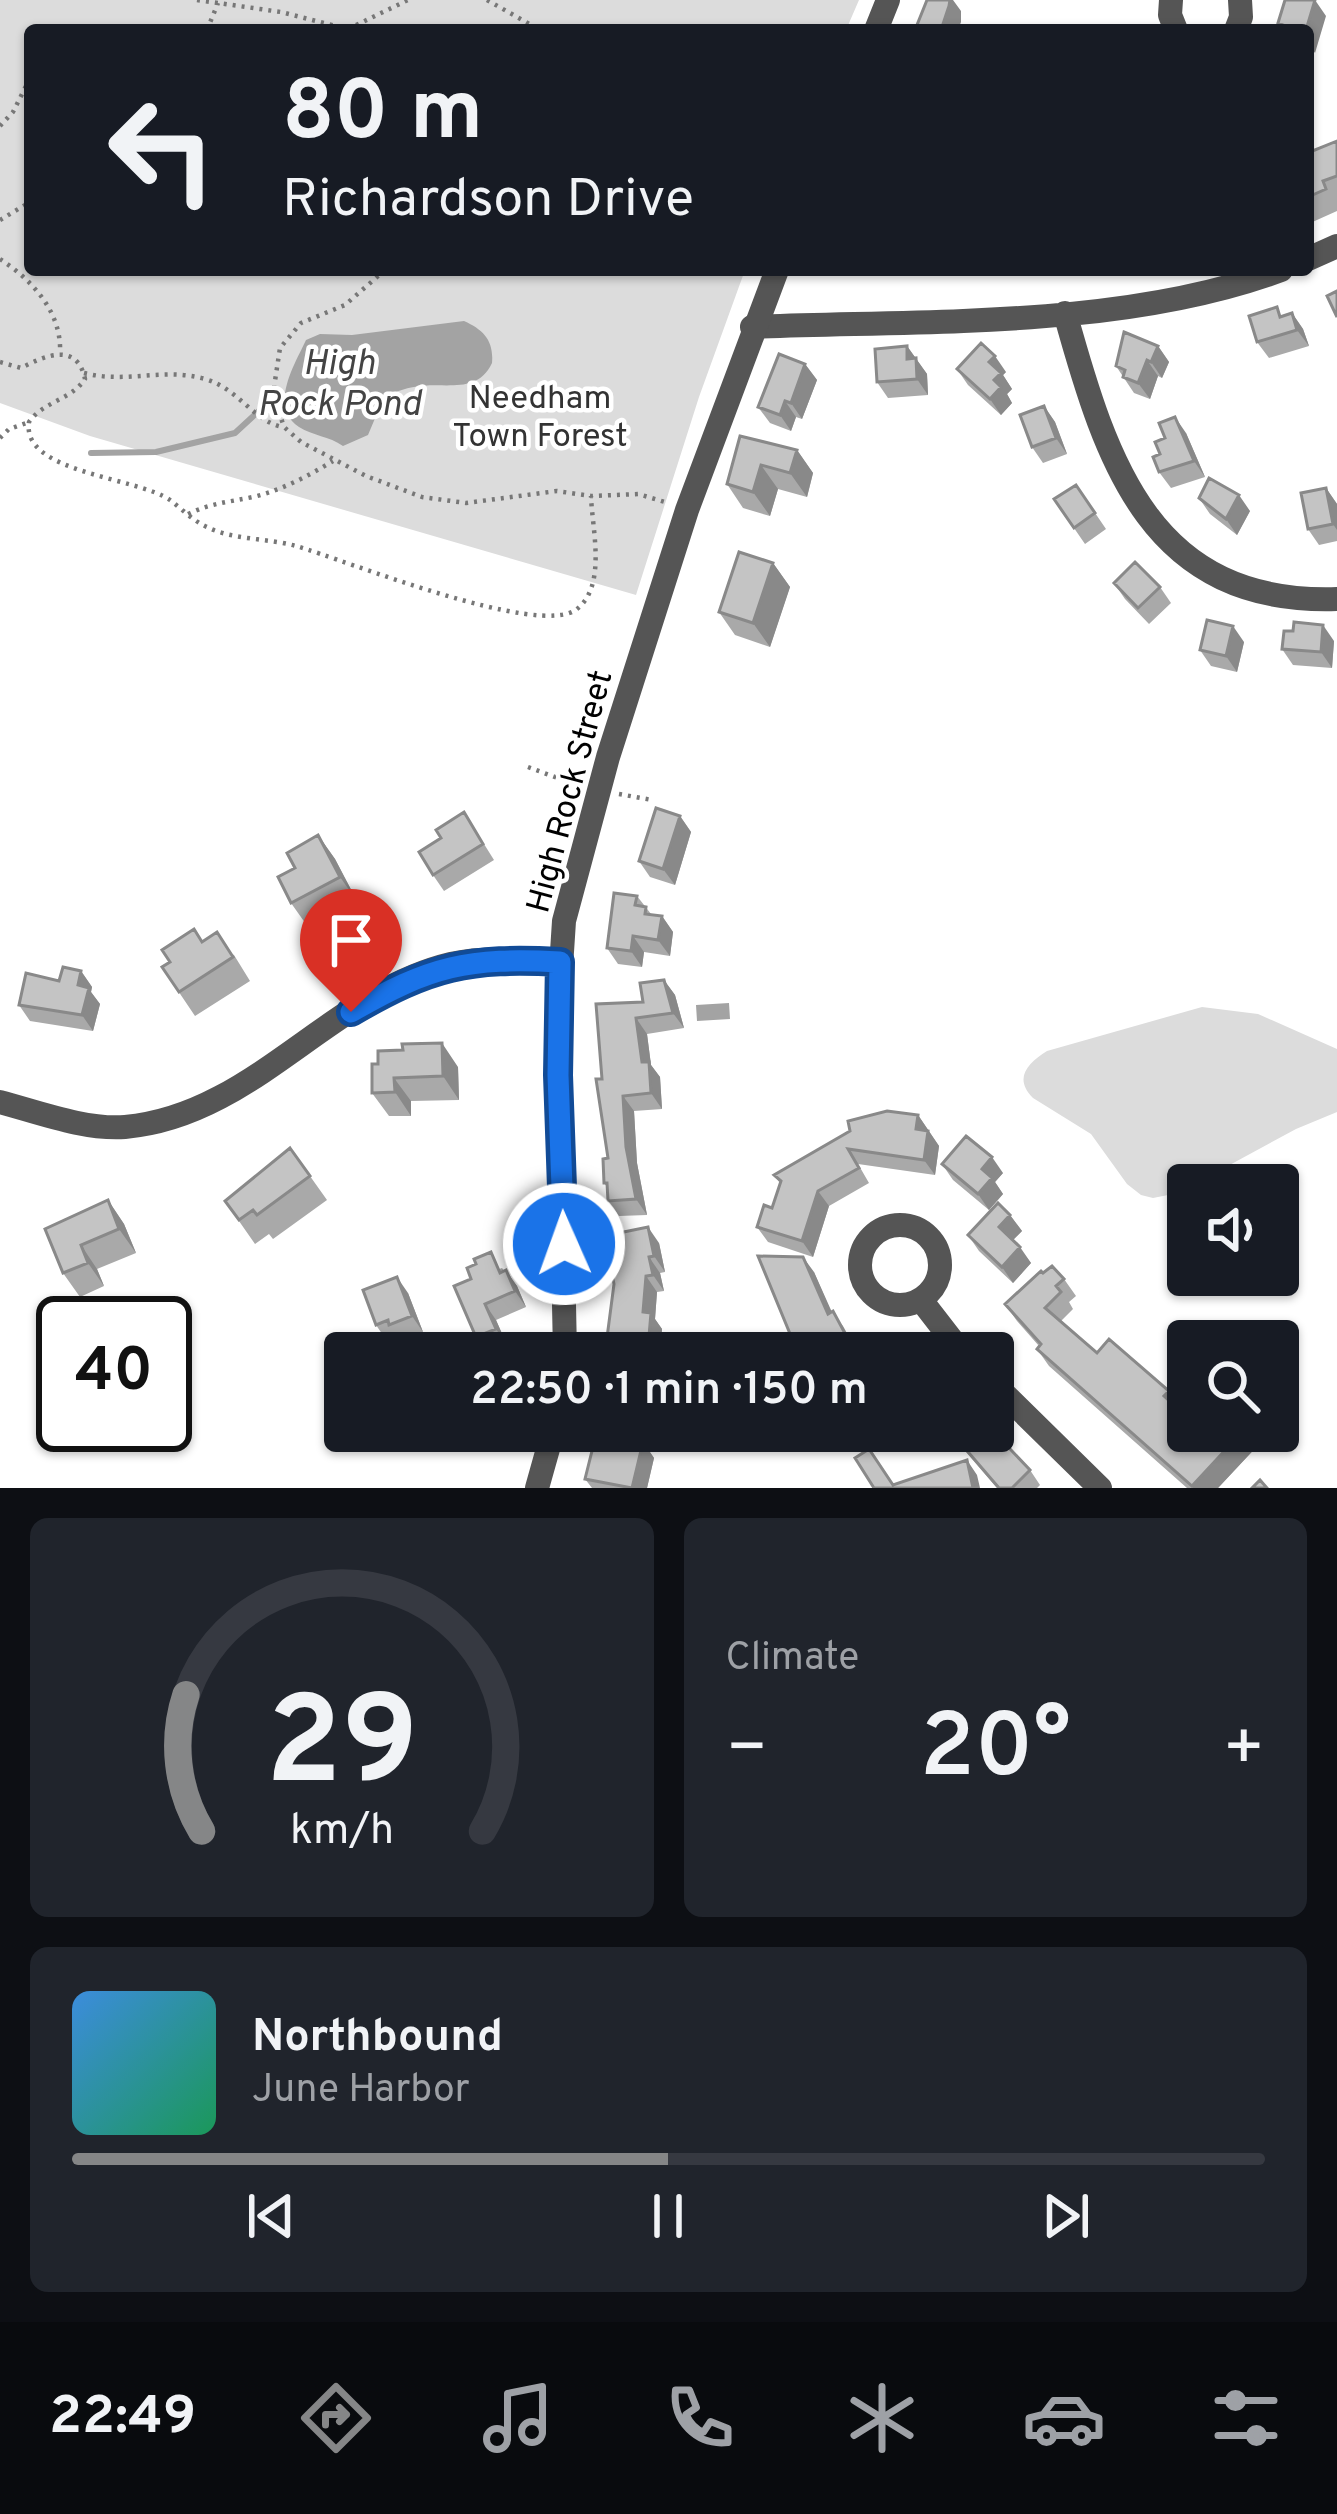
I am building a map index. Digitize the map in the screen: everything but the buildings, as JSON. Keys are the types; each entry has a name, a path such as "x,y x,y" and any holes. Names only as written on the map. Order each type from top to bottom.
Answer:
{"street":[{"name":"High Rock Street","path":"564,1332 558,1075 564,921 687,510 774,276"},
{"path":"752,327 1065,313 1201,294 1261,276"},
{"path":"1065,313 1107,443 1121,475 1154,525 1227,583 1275,597 1337,599"},
{"path":"0,1102 70,1120 124,1127 158,1119 231,1094 403,982 452,964 507,959 560,962"},
{"path":"921,1300 946,1332"},
{"path":"1014,1404 1100,1488"},
{"path":"537,1488 547,1452"}],"path":[{"path":"197,0 281,12 326,24"},
{"path":"360,24 408,0"},
{"path":"487,0 529,24"},
{"path":"210,24 218,3"},
{"path":"0,126 24,90"},
{"path":"0,260 40,292 57,332 60,353"},
{"path":"284,427 273,394 275,367 286,338 301,323 345,305 378,276"},
{"path":"0,362 20,368 60,353 76,359 85,379 74,393 43,407 29,422 0,438"},
{"path":"84,373 114,380 162,375 206,379 238,394 267,422 284,427 301,442 399,490 466,503 557,491 591,496 638,494 687,510"},
{"path":"29,422 29,437 45,457 158,493 211,530 302,548 423,591 557,617 582,605 594,581 591,496"},
{"path":"187,515 210,503 254,497 298,481 333,460"}],"green space":[{"name":"Needham Town Forest","path":"0,0 859,0 849,24 24,24 24,276 743,276 636,595 90,436 0,403"},
{"path":"1202,1007 1258,1014 1337,1049 1337,1112 1231,1164 1167,1164 1167,1195 1153,1198 1127,1184 1091,1134 1027,1091 1025,1072 1047,1051"}],"water":[{"name":"High Rock Pond","path":"464,321 482,332 491,348 492,363 479,379 462,385 412,387 384,397 368,435 343,446 290,419 285,408 287,385 306,340 320,334 352,335"},
{"path":"729,1003 730,1019 697,1021 696,1005"}],"waterway":[{"path":"91,453 156,452 235,433 261,409 285,404"}],"route":[{"path":"351,1012 403,982 452,964 507,959 560,962 558,1075 564,1244"}]}
